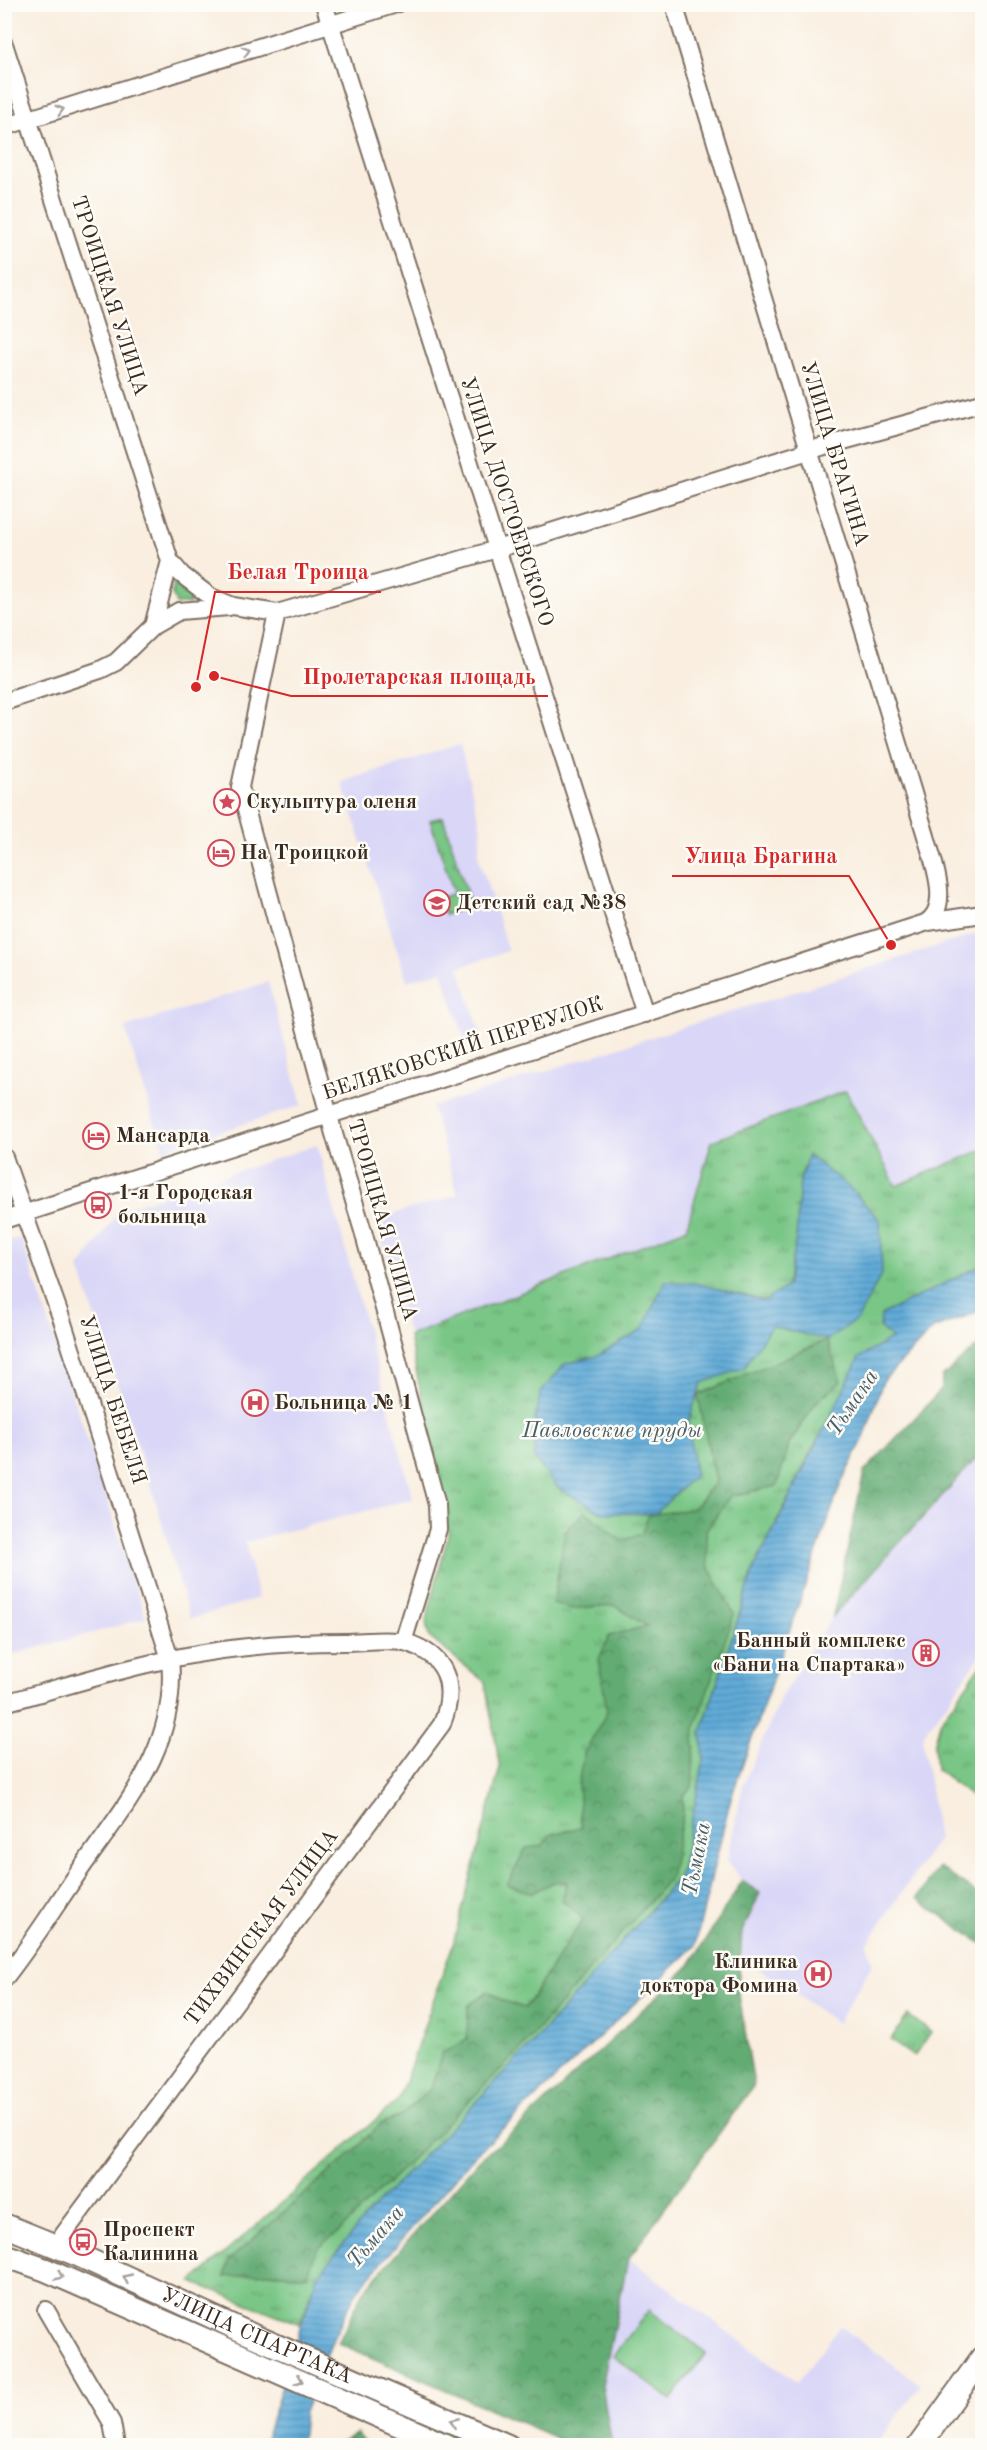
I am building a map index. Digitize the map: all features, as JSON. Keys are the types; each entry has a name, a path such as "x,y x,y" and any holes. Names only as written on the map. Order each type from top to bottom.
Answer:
{"main road":[{"name":"УЛИЦА СПАРТАКА","path":"4,2225 57,2246 252,2348 351,2403 447,2445"},
{"name":"УЛИЦА СПАРТАКА","path":"4,2255 252,2348 360,2381 508,2445"},
{"path":"919,2445 982,2358"}],"street":[{"name":"УЛИЦА ДОСТОЕВСКОГО","path":"324,4 645,1014"},
{"path":"4,127 396,4"},
{"name":"УЛИЦА БРАГИНА","path":"674,4 939,884 939,901 931,919"},
{"name":"ТРОИЦКАЯ УЛИЦА","path":"4,44 170,561 200,590 233,606 277,613 240,787 437,1505 438,1529 403,1642"},
{"path":"277,613 497,549 810,450 982,403"},
{"path":"153,626 170,561"},
{"path":"4,702 100,670 116,662 153,626 179,611 233,606"},
{"name":"БЕЛЯКОВСКИЙ ПЕРЕУЛОК","path":"4,1221 931,919 982,914"},
{"name":"УЛИЦА БЕБЕЛЯ","path":"4,1157 70,1345 170,1659 171,1685 161,1742 148,1772 28,1949 4,1979"},
{"path":"4,1703 170,1659 228,1649 310,1643 403,1642"},
{"name":"ТИХВИНСКАЯ УЛИЦА","path":"57,2246 70,2225 442,1724 449,1707 450,1692 447,1677 428,1654 403,1642"},
{"path":"46,2310 112,2424 116,2445"}],"shaded area":[{"name":"Детский сад №38","path":"460,744 482,831 478,855 508,951 459,967 482,1038 466,1043 442,971 407,981 342,782"},
{"path":"982,932 982,1150 896,1186 846,1092 712,1141 686,1229 409,1336 376,1219 458,1195 432,1107"},
{"path":"268,982 302,1105 163,1150 125,1028"},
{"name":"Больница № 1","path":"317,1145 413,1499 245,1542 258,1598 190,1619 153,1492 79,1268 120,1210"},
{"path":"21,1238 146,1618 5,1657 4,1243"},
{"path":"982,1452 982,1654 922,1737 938,1839 867,1944 873,1963 837,2023 741,1956 742,1932 760,1893 742,1881 727,1861 743,1785 782,1695 833,1616"},
{"path":"628,2258 797,2383 840,2326 921,2385 874,2446 612,2445 602,2386"}],"green space":[{"path":"176,577 188,588 190,604 176,604 172,593"},
{"path":"443,817 471,906 445,915 440,898 454,893 430,820"},
{"path":"846,1091 896,1186 982,1150 982,1265 881,1315 892,1338 827,1424 813,1447 754,1569 701,1733 704,1760 680,1876 533,2043 316,2278 300,2324 192,2282 399,2099 453,1944 500,1767 485,1682 429,1637 426,1622 449,1531 409,1336 686,1229 712,1141"},
{"path":"827,1340 841,1382 817,1401 789,1444 777,1486 730,1496 706,1530 708,1565 734,1614 695,1727 692,1787 683,1796 683,1814 670,1878 519,2051 338,2233 318,2247 307,2276 266,2273 225,2277 229,2260 355,2150 380,2124 401,2116 431,2088 442,2053 467,2040 468,2006 488,1991 503,2001 525,2008 583,1919 562,1900 567,1882 553,1882 532,1893 507,1885 526,1848 542,1846 551,1834 581,1828 578,1784 584,1753 607,1712 599,1659 609,1636 647,1626 614,1605 572,1609 553,1603 565,1532 585,1511 621,1541 642,1534 648,1515 693,1509 715,1482 698,1395"},
{"path":"982,1342 982,1452 833,1616 864,1472 941,1390 942,1377"},
{"path":"982,1664 982,1805 936,1769 934,1745 940,1722"},
{"path":"939,1867 982,1897 982,1944 917,1898"},
{"path":"742,1881 760,1893 742,1932 738,1989 754,2085 628,2259 602,2386 612,2445 572,2445 338,2343 363,2292 479,2160 521,2125 690,1965"},
{"path":"908,2015 931,2032 914,2057 890,2040"},
{"path":"649,2310 706,2353 671,2400 613,2356"},
{"path":"357,2434 368,2444 376,2445 333,2445"}],"water":[{"name":"Павловские пруды","path":"808,1155 850,1188 880,1220 882,1273 858,1319 827,1340 771,1326 744,1368 702,1383 688,1422 695,1475 655,1514 602,1513 558,1488 534,1458 535,1419 541,1392 565,1364 597,1356 642,1330 665,1281 695,1283 765,1301 787,1286 796,1238 800,1180"},
{"name":"Тьмака","path":"982,1265 982,1310 933,1329 883,1381 864,1438 841,1483 730,1801 695,1946 477,2153 357,2291 333,2339 304,2412 301,2445 263,2446 316,2278 370,2211 533,2043 680,1876 704,1760 701,1733 754,1569 859,1358 892,1338 880,1329 881,1315"}],"place":[{"name":"Пролетарская площадь","path":"214,676"},
{"name":"Белая Троица","path":"196,687"},
{"name":"Скульптура оленя","path":"227,802"},
{"name":"На Троицкой","path":"221,853"},
{"name":"Детский сад №38","path":"437,903"},
{"name":"Улица Брагина","path":"891,945"},
{"name":"Мансарда","path":"96,1136"},
{"name":"1-я Городская больница","path":"98,1205"},
{"name":"Больница № 1","path":"255,1403"},
{"name":"Банный комплекс «Бани на Спартака»","path":"926,1653"},
{"name":"Клиника доктора Фомина","path":"818,1974"},
{"name":"Проспект Калинина","path":"83,2242"}]}
